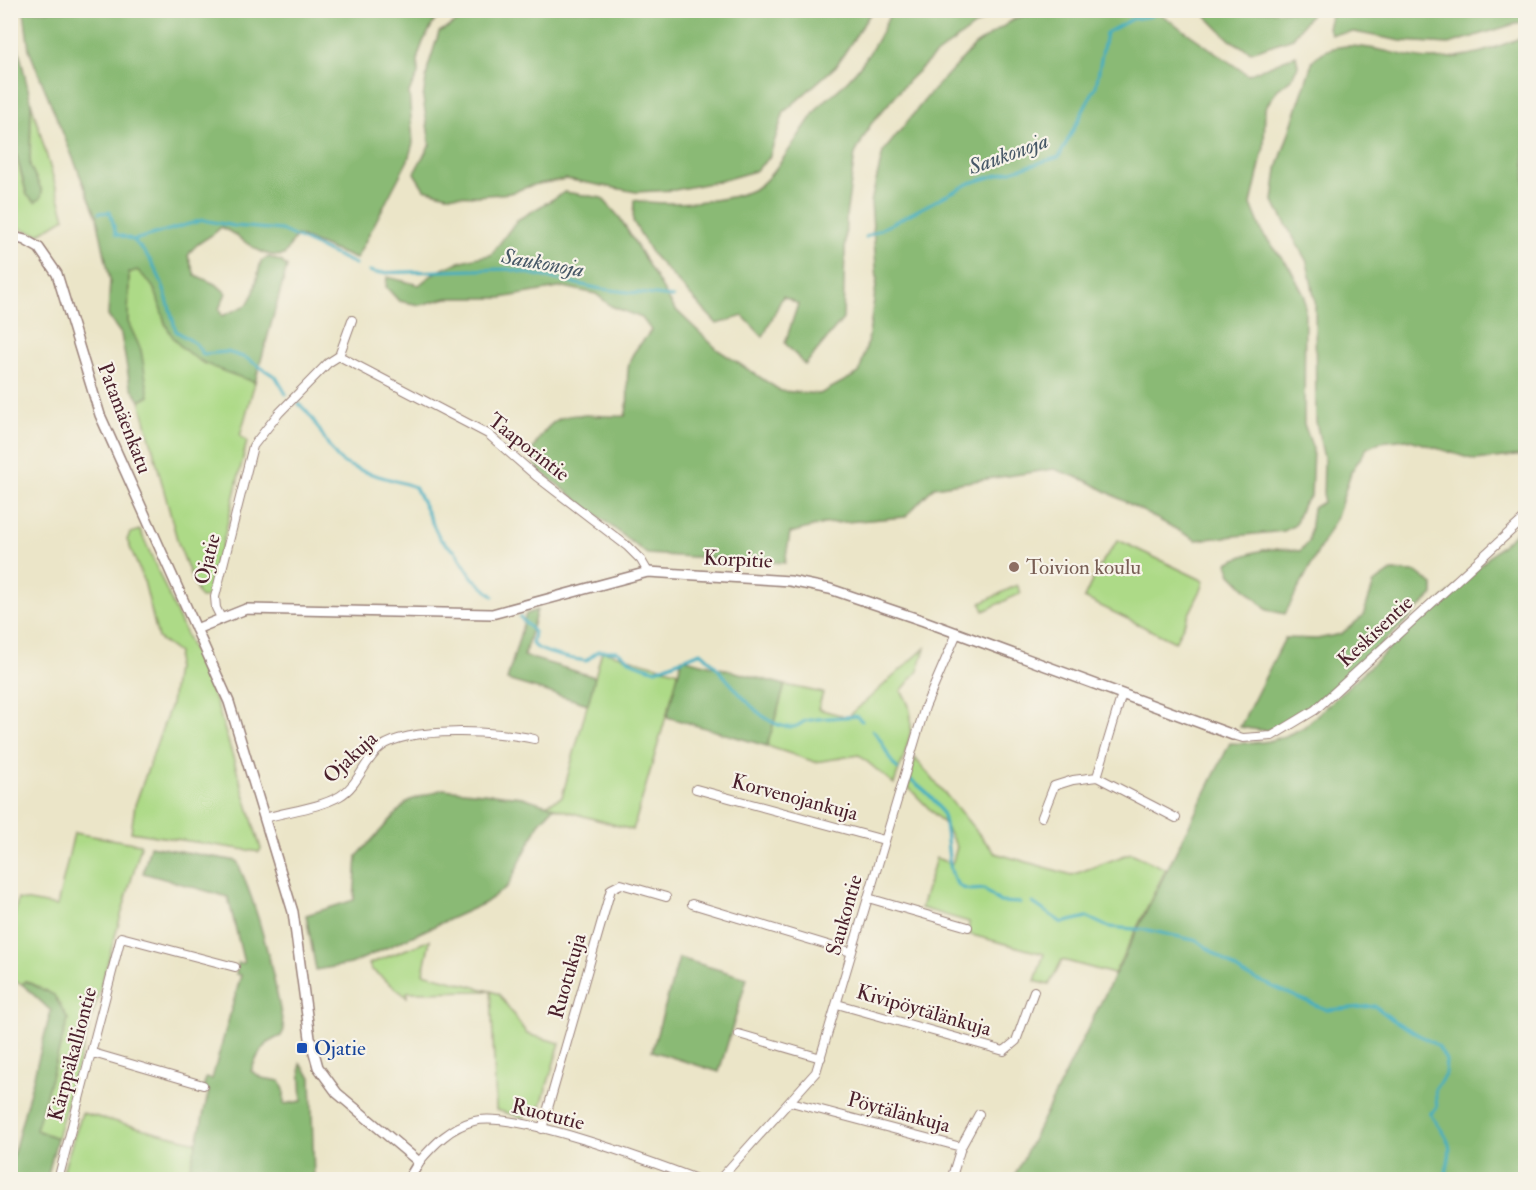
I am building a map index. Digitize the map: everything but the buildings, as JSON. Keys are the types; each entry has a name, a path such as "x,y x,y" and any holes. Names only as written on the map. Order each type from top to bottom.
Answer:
{"street":[{"name":"Patamäenkatu","path":"10,236 25,240 39,248 57,274 100,415 196,629"},
{"path":"339,356 352,320"},
{"name":"Taaporintie","path":"339,356 488,434 536,476 627,546 641,560 648,572"},
{"name":"Ojatie","path":"221,618 216,608 215,597 253,446 279,412 328,363 339,356"},
{"name":"Keskisentie","path":"1233,735 1243,738 1272,736 1315,710 1526,517"},
{"name":"Korpitie","path":"221,618 246,609 492,614 648,572 803,582 830,589 957,633 1233,735"},
{"path":"221,618 196,629 229,702 292,912 310,1038 318,1067 337,1093 419,1162"},
{"name":"Saukontie","path":"719,1179 816,1072 925,707 957,633"},
{"path":"1097,777 1122,694"},
{"name":"Ojakuja","path":"265,818 340,796 354,782 379,748 397,740 447,733 519,736 534,739"},
{"path":"1042,817 1053,786 1073,780 1097,777 1176,818"},
{"name":"Korvenojankuja","path":"696,789 884,840"},
{"name":"Ruotukuja","path":"542,1129 611,889 616,884 621,884 666,897"},
{"path":"868,898 968,927"},
{"path":"693,904 851,952"},
{"name":"Kärppäkalliontie","path":"58,1179 93,1053 121,938 235,968"},
{"name":"Kivipöytälänkuja","path":"837,1004 1004,1051 1016,1041 1034,991"},
{"path":"739,1034 820,1058"},
{"path":"93,1053 203,1085"},
{"name":"Pöytälänkuja","path":"791,1102 961,1147 979,1114"},
{"name":"Ruotutie","path":"408,1179 419,1162 444,1136 476,1120 506,1120 542,1129 699,1179"},
{"path":"951,1179 961,1147"}],"green space":[{"path":"1050,10 1156,11 1248,75 1296,55 1298,66 1291,79 1277,90 1265,108 1264,147 1251,204 1263,234 1290,268 1305,297 1304,424 1313,449 1311,496 1303,504 1295,525 1284,531 1196,540 1087,481 1054,469 934,487 905,517 823,524 790,533 785,563 647,554 539,470 530,455 539,438 558,419 579,415 625,416 630,361 651,330 642,318 611,306 596,294 564,287 501,298 447,298 420,305 399,301 386,287 387,277 419,285 453,264 491,255 517,220 565,192 602,198 620,218 674,308 718,350 781,391 820,394 859,373 868,341 877,279 871,202 883,152 927,97 975,45 1016,18"},
{"path":"10,11 31,102 30,166 42,191 41,198 35,202 27,195 11,134"},
{"path":"24,11 460,11 435,20 423,42 418,56 418,74 409,92 413,143 408,160 356,259 297,235 284,255 275,256 259,251 221,227 199,243 188,256 195,275 217,285 226,293 219,309 222,316 247,305 254,292 261,261 269,257 282,262 287,267 255,382 202,362 180,345 171,335 154,289 137,270 129,273 128,322 141,350 149,396 140,401 130,385 121,334 108,316 110,280 97,217 29,50"},
{"path":"477,11 872,11 836,66 784,112 769,158 755,171 675,190 636,192 566,179 533,185 510,193 478,196 447,195 424,189 414,173 430,144 423,98 428,67 439,32"},
{"path":"891,11 995,11 934,56 908,81 871,124 855,154 846,216 843,319 805,365 785,343 798,304 783,296 763,337 743,316 717,324 652,254 633,221 634,200 662,203 696,202 730,197 756,188 780,163 820,105 849,79 864,61 882,32"},
{"path":"1201,11 1313,11 1293,38 1251,52 1230,40"},
{"path":"1332,11 1525,11 1525,21 1449,44 1401,41 1354,32 1331,34 1328,28"},
{"path":"1525,36 1525,455 1475,460 1407,439 1380,442 1367,448 1351,472 1338,514 1285,614 1267,610 1231,574 1227,563 1262,550 1300,551 1309,541 1313,508 1323,502 1324,458 1316,422 1315,300 1307,262 1273,201 1277,169 1313,60 1325,51 1354,46 1417,58 1458,57 1491,49"},
{"path":"31,102 65,218 39,234 11,226 13,182 10,134 27,195 42,191 30,166"},
{"path":"137,270 156,288 165,324 201,362 255,382 240,436 247,441 210,597 201,598 198,594 178,543 140,401 149,396 128,322 129,272"},
{"path":"1525,524 1525,1179 1013,1179 1230,743 1268,741 1304,727"},
{"path":"140,530 217,705 261,849 259,852 131,832 135,805 171,704 178,653 158,638 144,581 127,540 130,533"},
{"path":"1118,540 1204,581 1175,642 1084,598 1098,568"},
{"path":"1392,571 1416,572 1433,585 1433,595 1353,671 1305,710 1284,724 1268,730 1240,727 1285,638 1317,639 1341,634 1363,616 1374,583"},
{"path":"1017,585 1021,593 984,611 981,603"},
{"path":"537,610 524,656 595,677 588,704 507,680 526,614"},
{"path":"925,648 918,671 901,691 911,713 911,725 906,749 894,784 859,755 815,762 767,746 785,685 823,693 818,709 848,717"},
{"path":"602,651 679,672 633,830 545,805 562,797"},
{"path":"682,658 785,685 767,746 667,717"},
{"path":"915,758 995,853 1072,875 1131,853 1166,869 1114,974 1062,960 1049,985 1035,981 1044,954 968,934 969,922 921,908 936,858 952,864 957,847 944,824 908,787"},
{"path":"443,789 522,797 554,807 540,822 508,886 485,903 351,964 316,970 306,915 354,900 357,856 408,801"},
{"path":"74,833 141,846 57,1138 35,1130 68,1019 26,981 22,984 11,981 11,929 18,899 57,906"},
{"path":"150,846 237,861 253,902 265,944 284,1030 281,1036 269,1042 262,1050 251,1071 262,1078 280,1081 284,1090 284,1104 302,1101 300,1063 311,1077 314,1179 185,1179 196,1147 209,1091 203,1089 206,1078 212,1079 241,975 236,974 238,963 244,963 228,897 143,873"},
{"path":"430,940 423,973 490,991 407,992 407,997 371,969 369,964"},
{"path":"679,958 747,978 719,1072 652,1051"},
{"path":"26,981 54,995 68,1019 36,1130 57,1138 47,1179 11,1179 11,1163 51,1011 22,984"},
{"path":"491,991 499,994 527,1034 560,1043 539,1112 528,1108 524,1118 496,1110"},
{"path":"82,1113 196,1142 197,1153 185,1179 71,1180 61,1177"}],"waterway":[{"name":"Saukonoja","path":"866,237 970,183 1059,157 1096,86 1106,33 1132,19 1151,16 1158,10"},
{"name":"Saukonoja","path":"99,213 110,212 116,234 134,240 203,220 234,226 281,230 355,264"},
{"path":"134,241 157,271 176,331 196,344 203,354 227,352 246,358 276,377 286,394"},
{"name":"Saukonoja","path":"370,271 375,273 508,269 601,289 673,297"},
{"path":"299,404 342,462 415,487 440,539 456,552 472,577 493,596"},
{"path":"520,617 534,632 532,644 549,653 572,659 586,661 598,651 617,651 634,663 656,670 701,652 756,710 768,720 781,726 794,727 805,721 856,716 862,721"},
{"path":"872,730 898,769"},
{"path":"911,780 932,799 942,813 951,868 959,885 968,890 984,889 1000,902 1020,903"},
{"path":"1033,903 1062,923 1087,917 1108,927 1148,930 1198,941 1243,974 1327,1010 1375,1006 1393,1020 1438,1046 1446,1060 1445,1075 1435,1089 1437,1108 1430,1114 1449,1144 1450,1151 1444,1180"}],"place":[{"name":"Toivion koulu","path":"1014,567"},
{"name":"Ojatie","path":"302,1048"}]}
